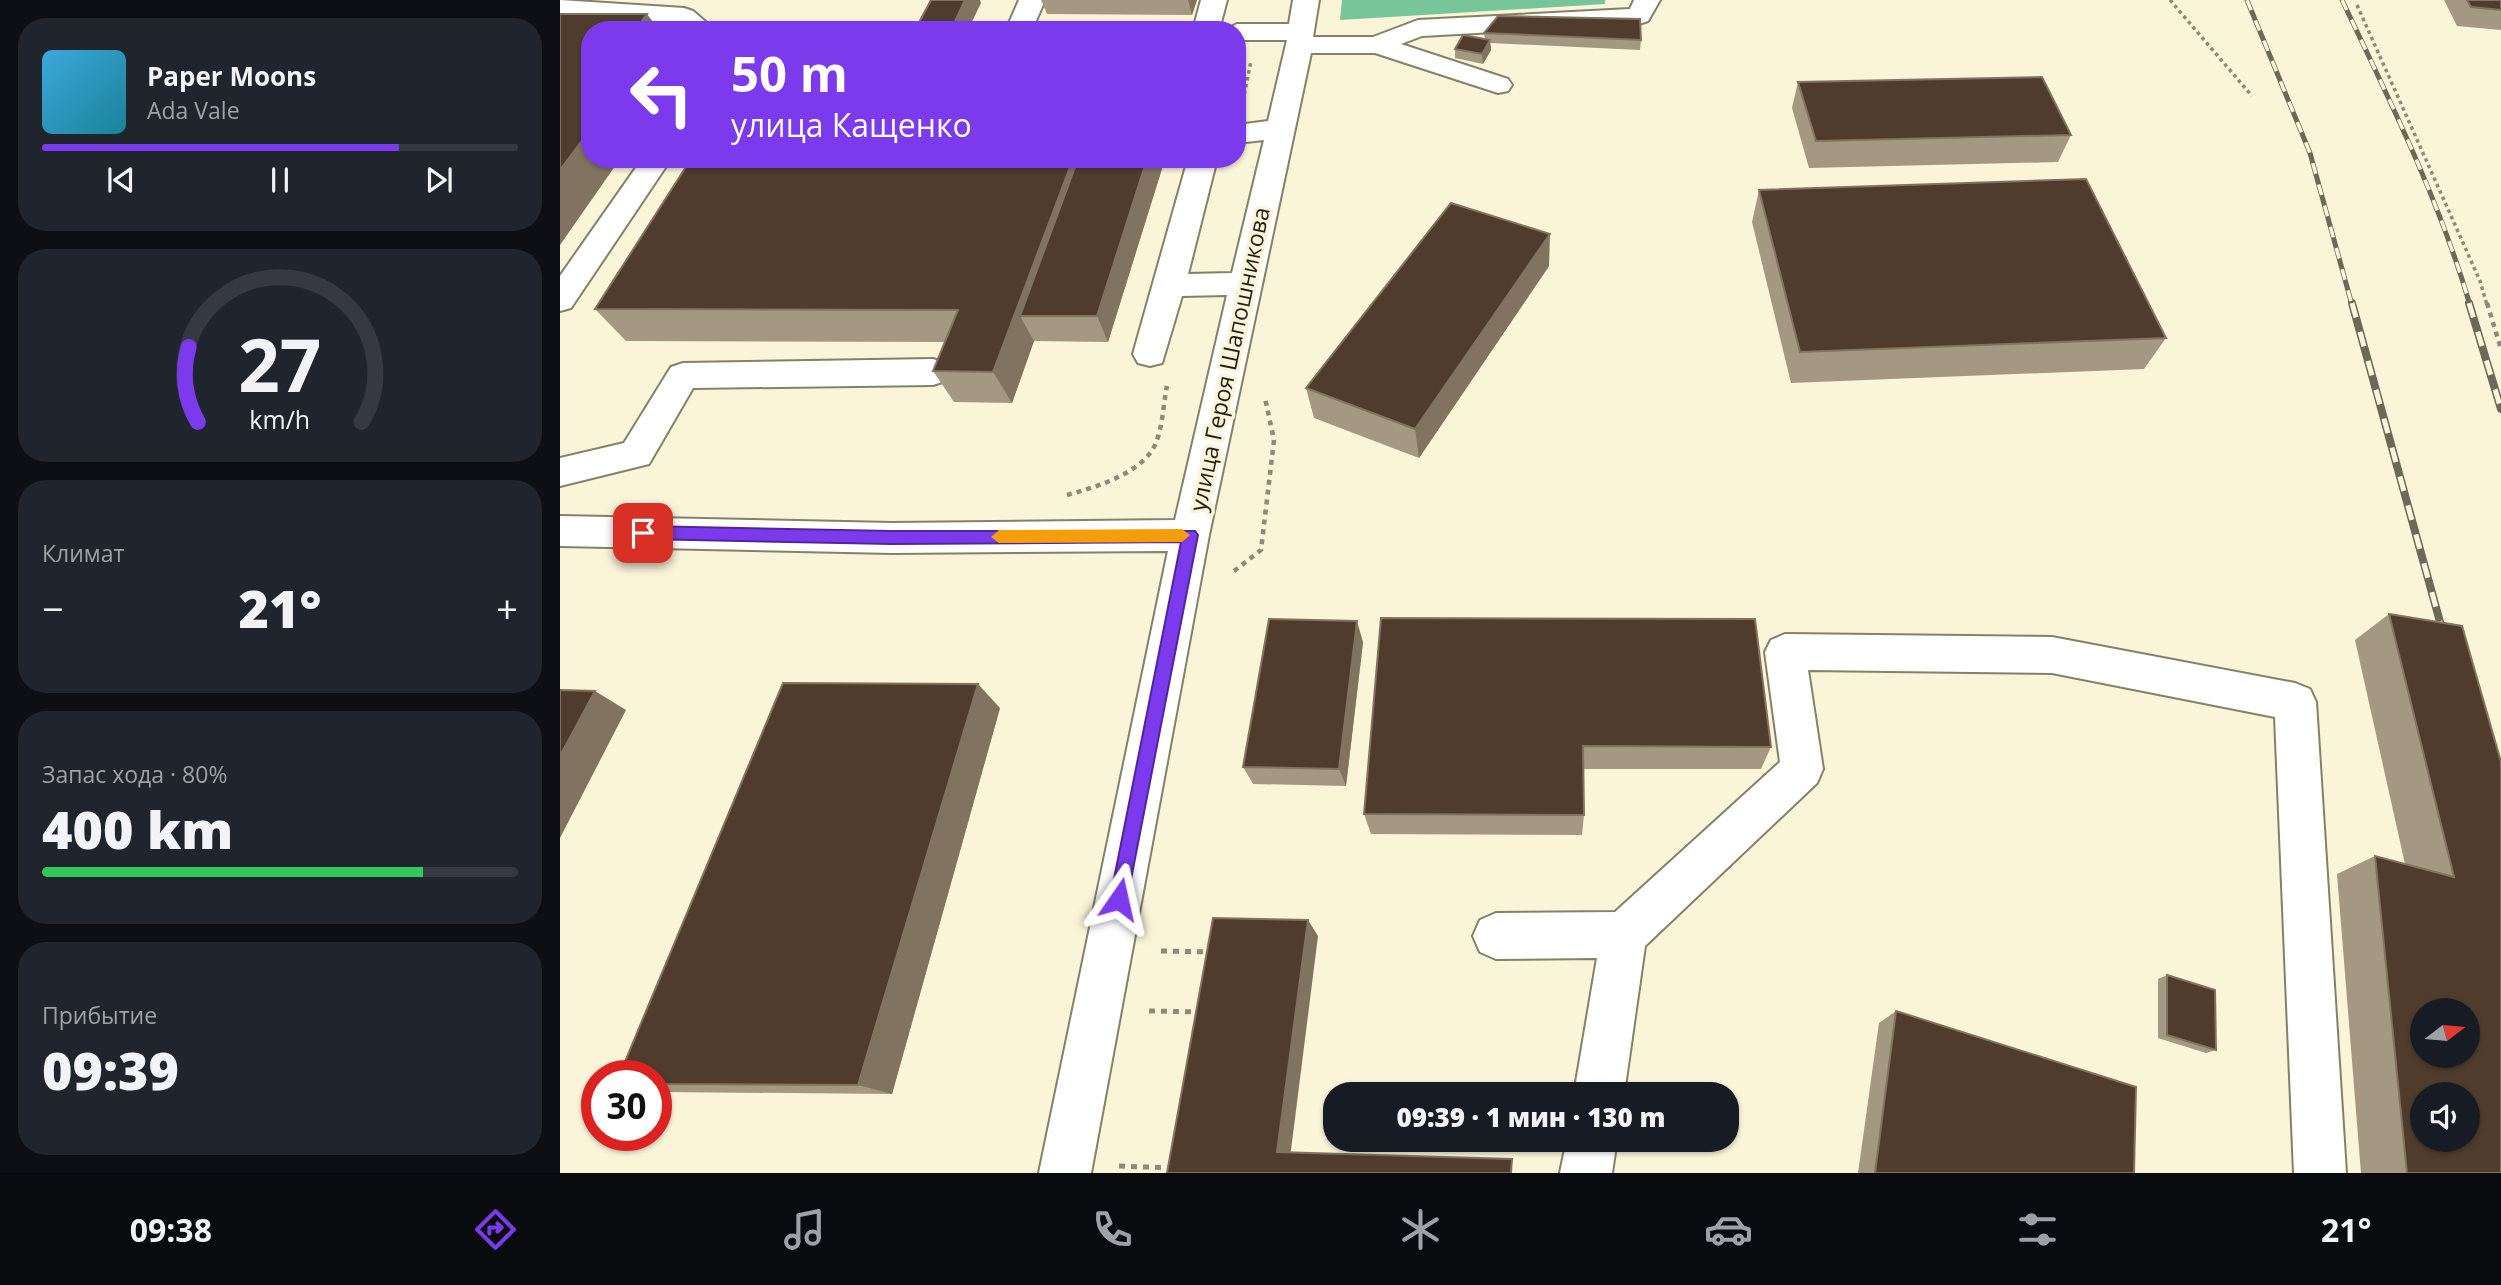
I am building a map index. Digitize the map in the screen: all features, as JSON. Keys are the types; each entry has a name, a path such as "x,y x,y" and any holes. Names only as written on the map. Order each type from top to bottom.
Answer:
{"street":[{"path":"1023,21 1032,0"},
{"path":"1208,21 1214,0"},
{"name":"улица Героя Шапошникова","path":"1065,1173 1190,535 1247,284 1306,0"},
{"path":"1377,45 1418,29 1639,16 1647,0"},
{"path":"560,8 684,16 690,21"},
{"path":"1246,33 1377,45 1498,85"},
{"path":"1246,133 1279,129"},
{"path":"560,300 651,168"},
{"path":"1150,354 1201,168"},
{"path":"1169,285 1247,284"},
{"path":"560,472 636,454 683,376 933,372"},
{"path":"560,531 892,538 1190,535"},
{"path":"1601,1082 1624,935 1802,769 1785,652 2052,655 2295,702 2320,1173"},
{"path":"1496,936 1624,935"},
{"path":"1586,1173 1589,1152"}],"path":[{"path":"2170,0 2252,96"},
{"path":"2357,5 2480,281 2501,349"},
{"path":"1055,496 1095,487 1145,458 1154,446 1172,365 1150,354"},
{"path":"1161,950 1224,952"},
{"path":"1149,1011 1213,1012"},
{"path":"1119,1166 1188,1168"}],"green space":[{"path":"1342,0 1605,0 1605,4 1340,20"}],"building":[{"path":"931,0 965,0 955,21 920,21"},
{"path":"2467,0 2501,0 2501,10 2471,7"},
{"path":"560,14 647,14 642,21 581,21 581,142 560,170"},
{"path":"1498,16 1640,19 1641,40 1484,33"},
{"path":"1463,35 1490,40 1482,54 1455,49"},
{"path":"2042,77 2071,135 1816,141 1798,82"},
{"path":"685,168 1070,168 993,372 933,371 958,310 595,309"},
{"path":"1075,168 1144,168 1097,316 1020,316"},
{"path":"2086,179 2166,338 1800,352 1759,190"},
{"path":"1451,203 1550,234 1415,429 1306,388"},
{"path":"2389,614 2462,626 2501,762 2501,1173 2407,1173 2375,856 2454,877"},
{"path":"1381,618 1755,619 1771,747 1583,746 1584,815 1364,814"},
{"path":"1269,619 1357,621 1339,769 1243,767"},
{"path":"783,683 978,684 858,1085 672,1084 672,1060 626,1060"},
{"path":"560,690 595,691 560,756"},
{"path":"1213,918 1308,920 1277,1152 1512,1159 1511,1173 1167,1173"},
{"path":"2167,975 2215,990 2216,1050 2167,1035"},
{"path":"1896,1011 2136,1087 2134,1173 1875,1173"}],"railway":[{"path":"2247,0 2310,153 2352,305"},
{"path":"2342,0 2428,188 2470,305"},
{"path":"2352,303 2445,640"},
{"path":"2469,303 2501,409"}],"slow traffic":[{"path":"999,537 1182,535"}],"route":[{"path":"643,533 892,538 1190,535 1119,899"}]}
